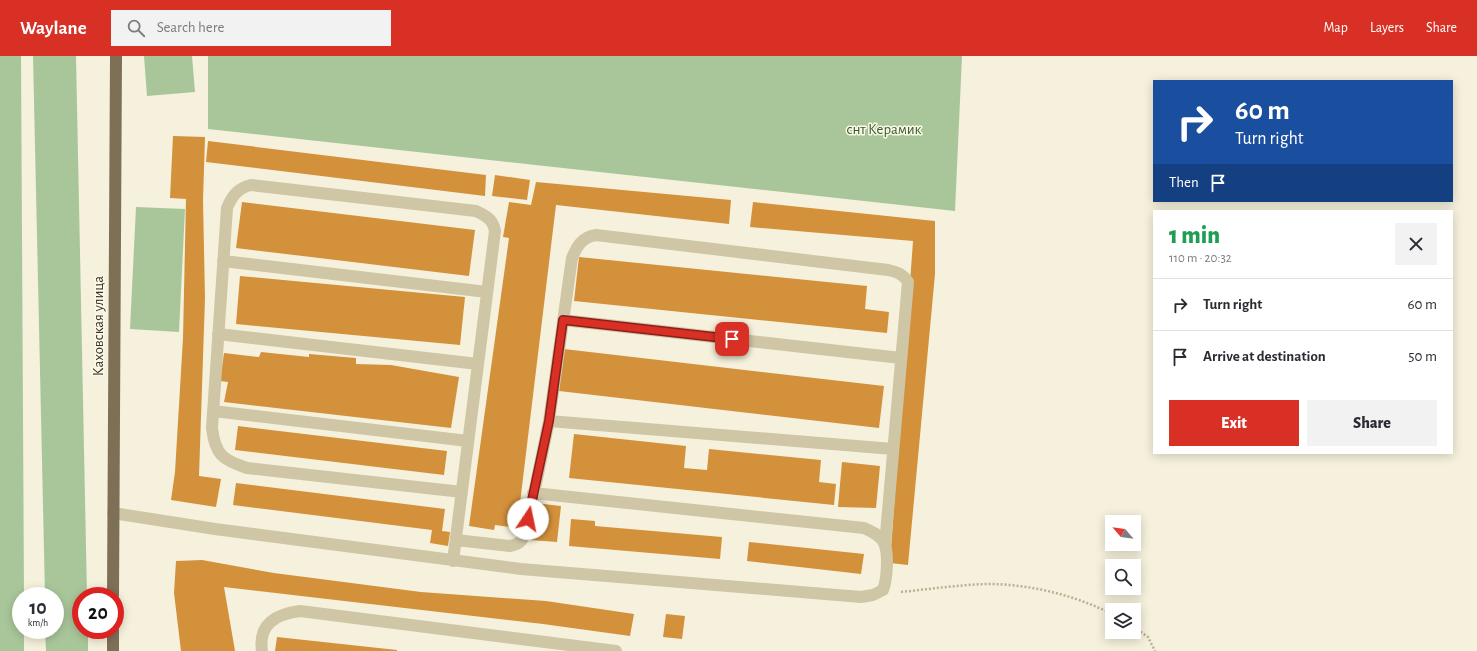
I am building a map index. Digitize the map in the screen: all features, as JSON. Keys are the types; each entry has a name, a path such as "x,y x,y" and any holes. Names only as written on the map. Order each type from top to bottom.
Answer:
{"main road":[{"name":"Каховская улица","path":"113,587 116,56"},
{"path":"113,639 113,651"}],"lane":[{"path":"453,561 456,540 462,492 468,441 487,292 494,231 493,224 490,219 476,211 251,185 238,190 233,195 227,208 213,412 213,439 221,456 233,464 248,468 462,492"},
{"path":"113,513 215,529 521,569 861,597 873,595 883,590 886,582 887,571 885,544 908,282 900,273 880,269 591,236 579,243 572,258 549,421 526,532 523,540 518,544 504,546 456,540"},
{"path":"223,261 487,292"},
{"path":"563,320 901,358"},
{"path":"218,334 478,364"},
{"path":"213,412 468,441"},
{"path":"549,421 893,449"},
{"path":"534,493 864,528 872,531 885,544"},
{"path":"262,651 262,638 264,630 268,624 277,617 300,611 616,651"}],"path":[{"path":"873,595 988,584 1021,586 1059,593 1091,604 1105,611"},
{"path":"1141,632 1148,637 1155,651"}],"green space":[{"path":"0,56 21,56 24,587 12,587 12,639 24,639 24,651 0,651"},
{"path":"33,56 76,56 87,587 72,587 72,639 88,639 88,651 46,651 45,639 64,639 64,587 45,587"},
{"path":"144,56 192,56 195,92 147,96"},
{"name":"снт Керамик","path":"208,56 962,56 955,211 208,129"},
{"path":"136,207 185,209 179,332 130,329"}],"building":[{"path":"173,136 205,137 203,200 205,298 199,476 221,479 216,507 171,500 175,472 183,338 186,199 170,198"},
{"path":"208,141 486,175 485,196 206,162"},
{"path":"495,175 530,180 527,200 492,196"},
{"path":"536,182 731,200 729,224 556,205 517,528 495,525 494,530 469,526 509,238 503,237 509,202 531,205"},
{"path":"242,202 475,230 469,276 236,248"},
{"path":"753,202 935,221 935,274 908,565 890,563 913,241 750,227"},
{"path":"579,257 867,286 865,309 889,312 887,333 574,301"},
{"path":"240,276 465,297 460,345 236,324"},
{"path":"564,349 884,386 879,428 559,391"},
{"path":"261,352 309,357 309,354 356,358 356,364 391,365 459,377 451,428 224,402 228,382 220,381 224,353 259,357"},
{"path":"238,426 447,451 444,475 235,450"},
{"path":"574,434 686,446 684,468 707,470 709,449 821,460 819,482 836,484 834,505 569,478"},
{"path":"842,462 880,466 876,508 838,507"},
{"path":"236,483 445,509 442,531 450,532 448,546 430,543 432,530 233,505"},
{"path":"535,503 561,506 557,542 531,540"},
{"path":"571,519 595,521 595,526 722,537 720,559 569,546"},
{"path":"749,542 864,554 861,574 747,561"},
{"path":"202,560 274,573 421,592 546,601 634,614 630,636 543,624 224,587 235,651 181,651 174,593 176,561"},
{"path":"666,614 685,616 682,639 663,637"},
{"path":"277,637 397,650 397,651 275,651"}],"route":[{"path":"528,519 549,421 563,320 732,339"}]}
